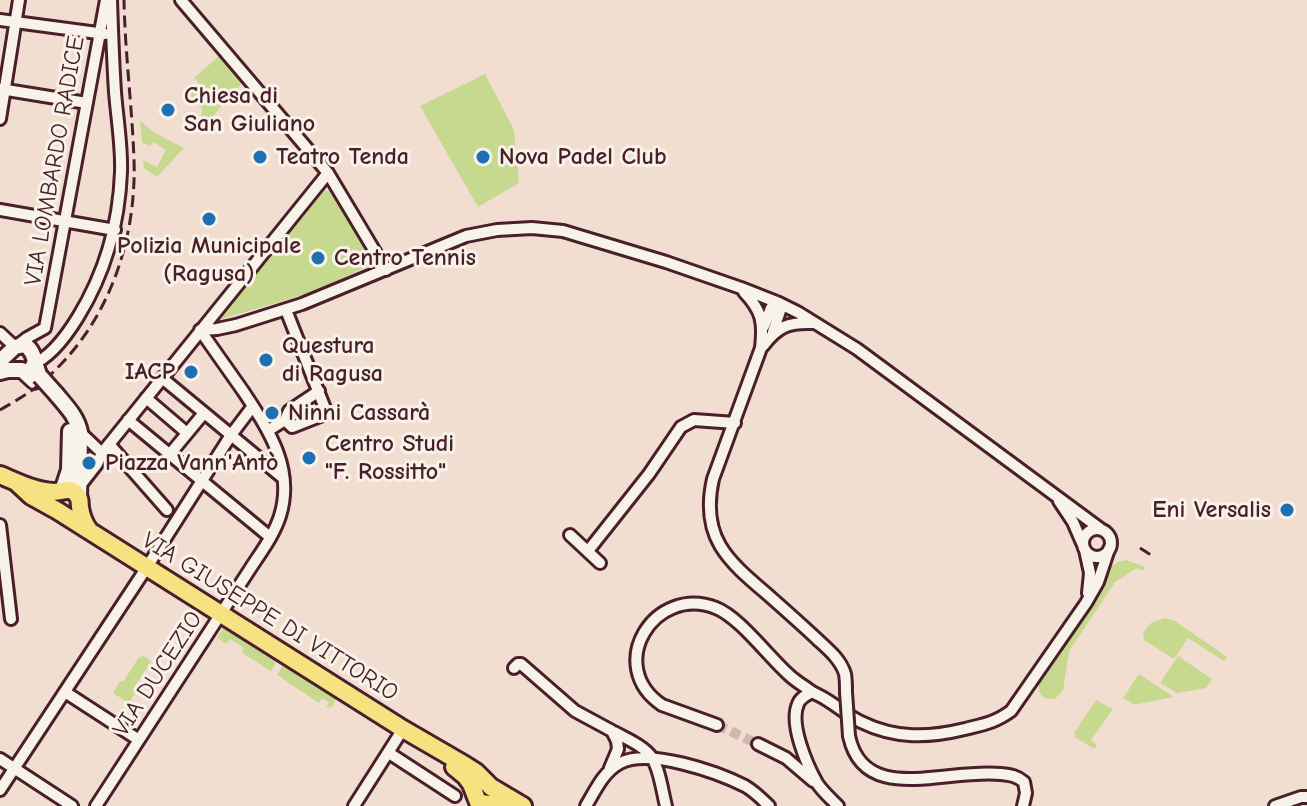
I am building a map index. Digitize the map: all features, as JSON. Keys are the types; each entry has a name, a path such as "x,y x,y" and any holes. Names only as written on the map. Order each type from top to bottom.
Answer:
{"main road":[{"path":"30,369 33,352 28,346 11,351 10,362 30,369 79,424 79,497 76,511 70,514 59,512 54,502 69,470 71,433 54,398"},
{"path":"0,372 30,369"},
{"path":"0,475 43,491 72,491 79,497 85,524 90,531"},
{"name":"VIA GIUSEPPE DI VITTORIO","path":"17,483 31,496 476,772 483,797 523,806"},
{"path":"483,797 510,806"}],"street":[{"path":"0,119 2,89 19,0"},
{"path":"30,369 62,339 89,299 115,230 121,170 108,0"},
{"name":"VIA LOMBARDO RADICE","path":"11,351 45,328 99,33 108,0"},
{"path":"181,0 328,173 386,270"},
{"path":"0,20 113,34"},
{"path":"96,51 102,44 110,46 113,51"},
{"path":"2,89 87,103"},
{"path":"79,497 106,448 328,173"},
{"path":"0,210 115,230"},
{"path":"200,330 236,325 286,310 466,236 532,228 563,231 741,288 817,323 857,349 1109,536 1111,545 1098,582 1011,711 996,721 929,736 880,731 857,721 789,676 721,610 694,603 672,608 649,624 639,639 636,664 641,682 662,705 717,725"},
{"path":"741,288 757,305 768,331"},
{"path":"779,303 780,311 761,348 713,479 709,496 712,527 717,541 736,568 797,620 840,663 845,674 851,746 863,770 879,785 903,788 985,772 1016,776 1026,787 1023,806"},
{"path":"285,420 292,427 326,411 286,310"},
{"path":"768,331 795,322 817,323"},
{"name":"VIA DUCEZIO","path":"96,806 222,614 270,537 281,512 281,460 269,430 200,330"},
{"path":"0,333 11,351"},
{"path":"162,378 283,478"},
{"path":"269,430 285,420 289,411 319,391"},
{"path":"146,398 187,433"},
{"path":"0,790 231,435 253,406"},
{"path":"170,454 204,413"},
{"path":"128,420 270,537"},
{"path":"588,551 649,474 681,427 694,420 735,423"},
{"path":"80,432 106,448 167,510"},
{"path":"1050,490 1065,508 1090,555 1103,555 1109,549"},
{"path":"0,525 11,619"},
{"path":"1086,603 1090,573 1083,539 1093,529 1102,530"},
{"path":"570,535 600,563"},
{"path":"514,668 521,664 575,711 647,751 654,759 666,806"},
{"path":"65,692 139,740"},
{"path":"812,692 798,703 796,724 802,751 818,785"},
{"path":"354,806 403,729"},
{"path":"586,806 618,749 612,731"},
{"path":"758,744 786,758 838,806"},
{"path":"389,753 455,796"},
{"path":"607,773 635,758 654,759 711,772 748,788 765,804"},
{"path":"0,759 72,806"},
{"path":"1275,806 1307,797"}],"green space":[{"path":"220,55 243,82 206,124 200,117 203,110 188,94 200,84 194,78"},
{"name":"Nova Padel Club","path":"485,74 514,130 519,183 478,207 420,106"},
{"path":"140,121 184,148 157,177 144,168 143,160 157,167 166,150 153,142 150,146 142,142"},
{"name":"Centro Tennis","path":"322,190 331,191 367,250 368,266 313,292 218,320"},
{"path":"1126,560 1145,567 1143,571 1137,568 1115,582 1069,651 1063,690 1055,699 1044,698 1039,692 1039,682 1098,595 1111,566"},
{"path":"1165,618 1175,621 1227,657 1224,661 1188,638 1174,659 1144,640 1143,633 1151,623"},
{"path":"225,625 278,659 271,671 242,653 244,648 230,639 226,644 217,638"},
{"path":"142,655 151,661 133,689 137,690 129,703 113,693"},
{"path":"1178,656 1212,679 1206,688 1177,693 1160,683"},
{"path":"284,663 337,697 332,707 326,708 329,702 322,698 319,703 277,675"},
{"path":"1139,674 1174,697 1138,704 1123,698"},
{"path":"1096,700 1113,709 1091,740 1097,745 1094,749 1075,737 1074,733"}],"tunnel":[{"path":"717,725 758,744"}],"railway":[{"path":"0,410 31,391 78,344 111,288 122,257 129,225 134,159 124,0"},
{"path":"1140,548 1151,555"}],"place":[{"name":"Chiesa di San Giuliano","path":"168,110"},
{"name":"Teatro Tenda","path":"260,157"},
{"name":"Nova Padel Club","path":"483,157"},
{"name":"Polizia Municipale (Ragusa)","path":"209,219"},
{"name":"Centro Tennis","path":"318,258"},
{"name":"Questura di Ragusa","path":"266,360"},
{"name":"IACP","path":"191,372"},
{"name":"Ninni Cassarà","path":"272,413"},
{"name":"Centro Studi \"F. Rossitto\"","path":"309,458"},
{"name":"Piazza Vann'Antò","path":"89,463"},
{"name":"Eni Versalis","path":"1287,510"}]}
